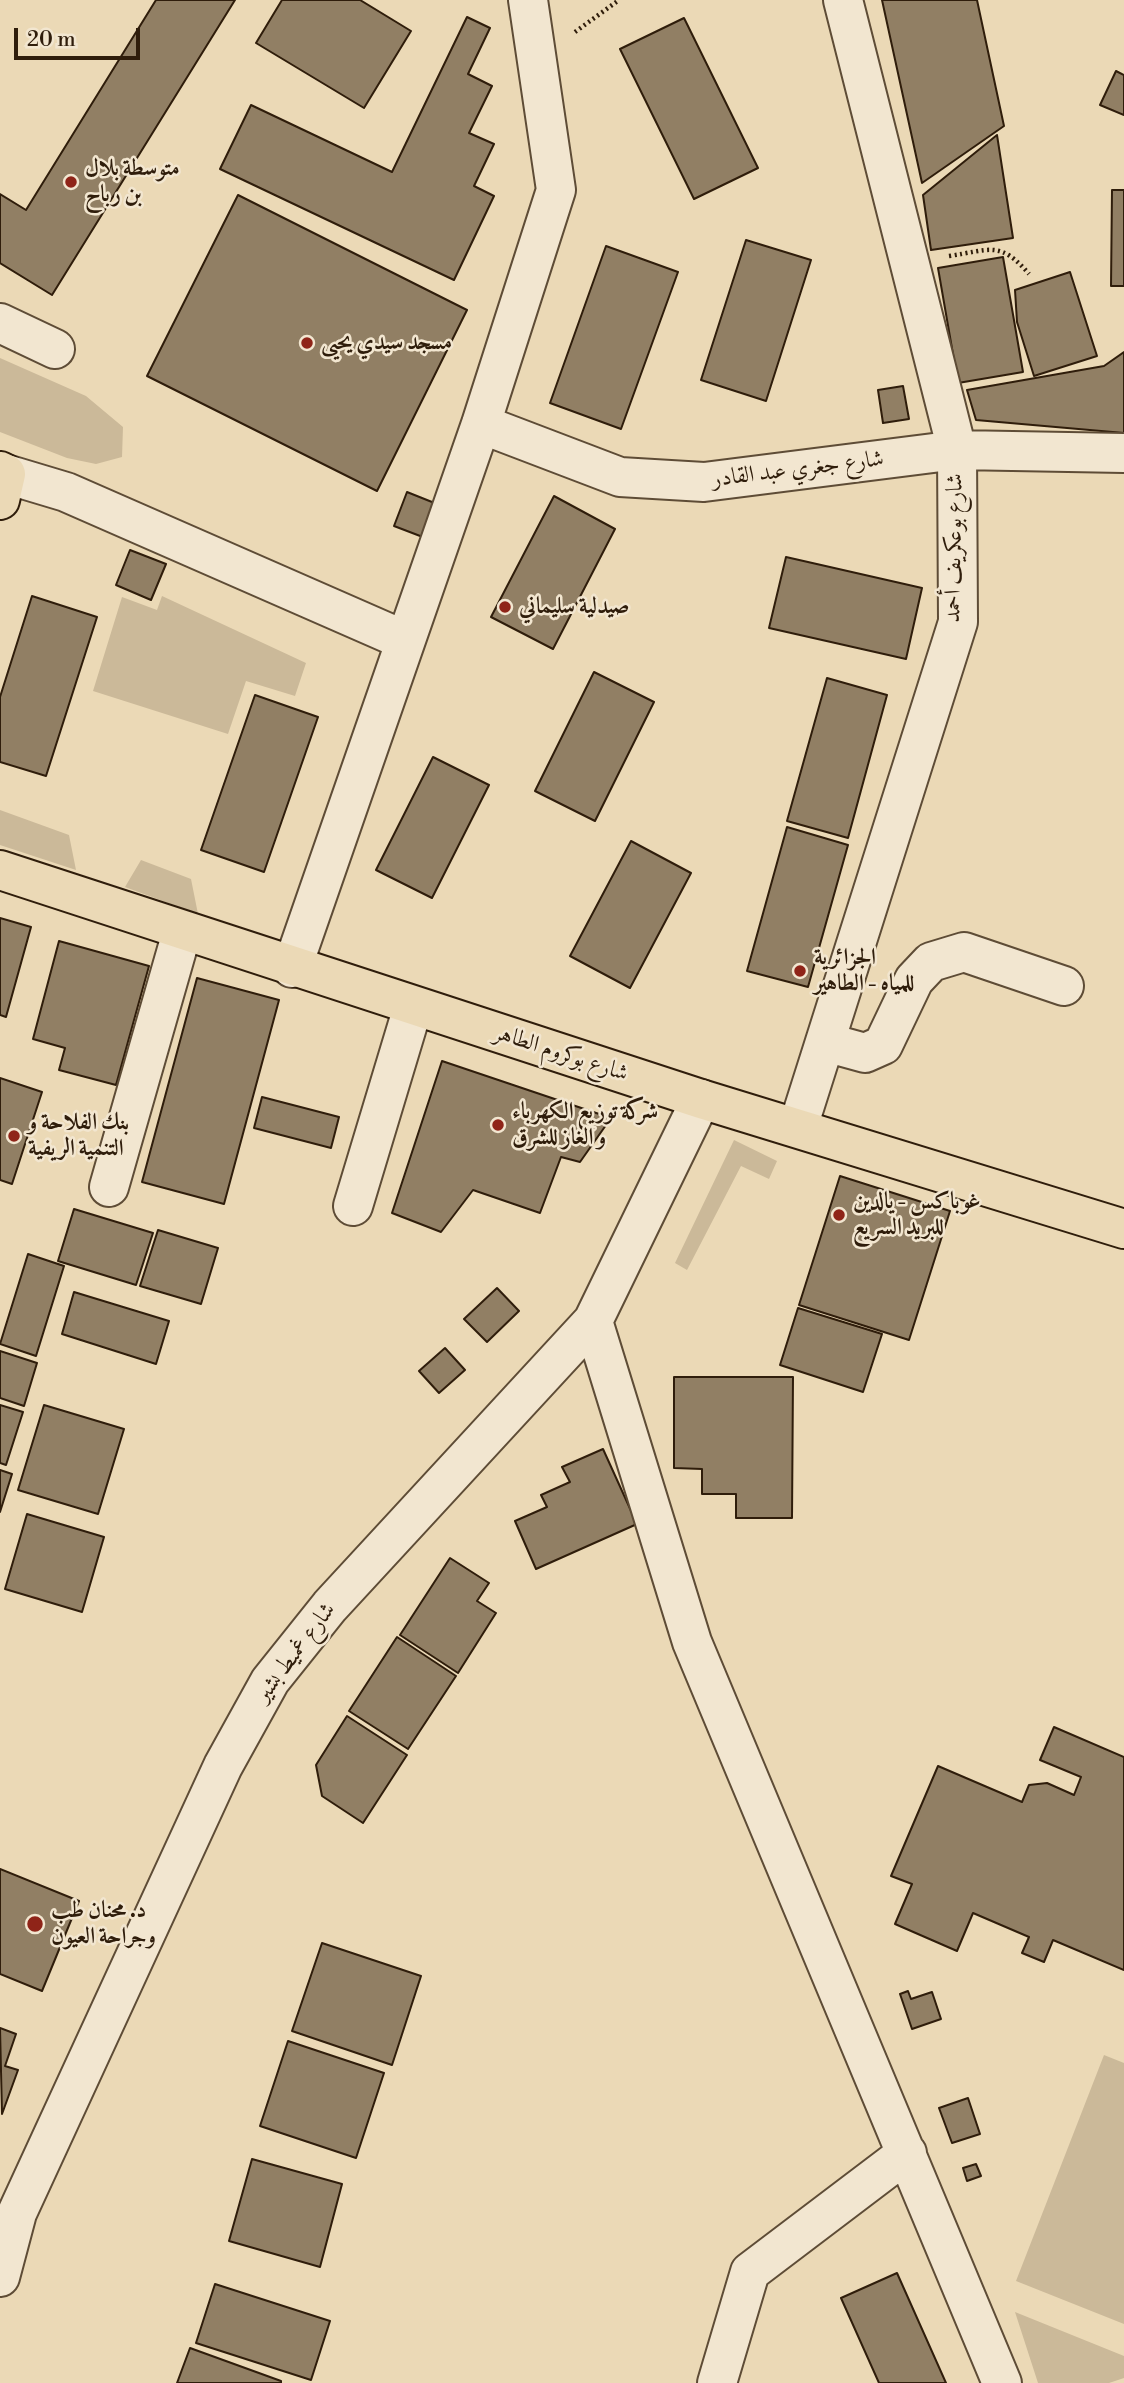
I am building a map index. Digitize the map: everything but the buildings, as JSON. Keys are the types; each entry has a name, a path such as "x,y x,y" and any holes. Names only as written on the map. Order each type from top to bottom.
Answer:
{"main road":[{"name":"شارع بوكروم الطاهر","path":"0,870 292,968 701,1099 1124,1229"}],"street":[{"path":"292,968 481,424 556,190 528,0"},
{"name":"شارع بوعكريف أحمد","path":"797,1127 958,622 957,450 907,262 843,0"},
{"path":"0,323 55,349"},
{"name":"شارع جغري عبد القادر","path":"481,424 620,477 704,482 957,450 1124,453"},
{"path":"2,482 66,492 404,640"},
{"path":"109,1187 183,932"},
{"path":"825,1042 865,1053 883,1045 914,980 931,962 964,952 1064,986"},
{"path":"353,1206 413,1007"},
{"name":"شارع غميط بشير","path":"0,2277 23,2201 223,1766 270,1682 330,1606 593,1321 701,1099"},
{"path":"593,1321 692,1642 1002,2383"},
{"path":"717,2383 750,2272 907,2153"}],"path":[{"path":"537,58 619,0"},
{"path":"907,262 997,249 1012,254 1030,274"}],"shaded area":[{"path":"0,358 86,396 123,427 122,457 96,464 67,458 0,432"},
{"path":"162,596 306,663 295,696 246,681 228,734 93,691 122,597 157,610"},
{"path":"0,810 69,835 76,870 0,845"},
{"path":"141,860 191,879 198,914 125,887"},
{"path":"734,1140 777,1161 769,1179 741,1166 687,1270 675,1263"},
{"path":"1104,2055 1124,2063 1124,2324 1016,2281"},
{"path":"1015,2312 1124,2356 1124,2378 1109,2383 1038,2383"}],"place":[{"name":"متوسطة بلال بن رباح","path":"71,182"},
{"name":"مسجد سيدي يحيى","path":"307,343"},
{"name":"صيدلية سليماني","path":"505,607"},
{"name":"الجزائرية للمياه - الطاهير","path":"800,971"},
{"name":"شركة توزيع الكهرباء و الغاز للشرق","path":"498,1125"},
{"name":"بنك الفلاحة و التنمية الريفية","path":"14,1136"},
{"name":"غوباكس - يالدين للبريد السريع","path":"839,1215"},
{"name":"د. محنان طب وجراحة العيون","path":"35,1924"}]}
